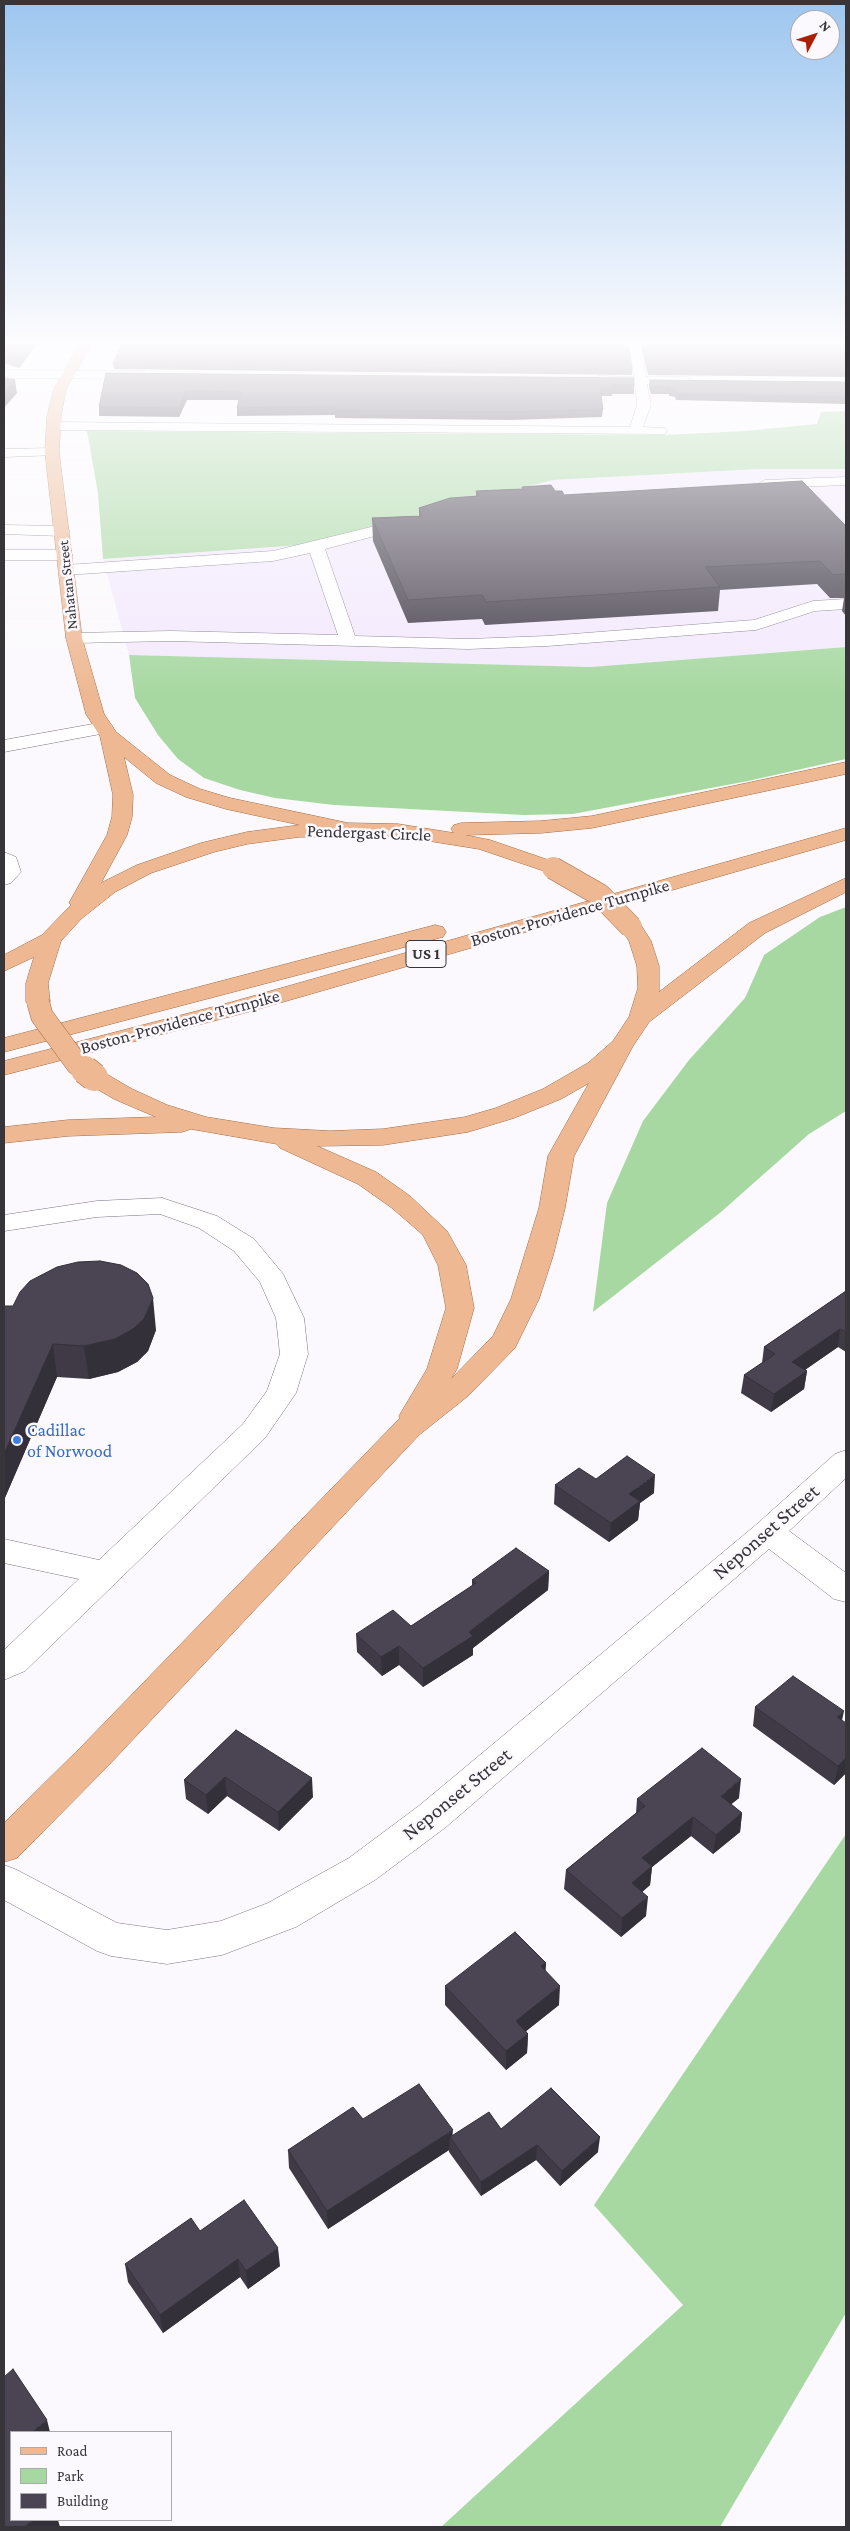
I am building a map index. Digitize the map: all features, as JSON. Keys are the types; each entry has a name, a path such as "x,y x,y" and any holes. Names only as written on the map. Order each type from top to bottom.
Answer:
{"main road":[{"name":"Nahatan Street","path":"53,462 74,638 123,795 122,817 117,835 73,914"},
{"path":"103,726 163,778 193,793 226,803 348,829"},
{"path":"398,830 541,827 592,822 846,768"},
{"name":"Boston-Providence Turnpike","path":"4,1045 452,927 846,818"},
{"name":"Pendergast Circle","path":"348,829 398,830 483,844 553,868 600,895 631,927 640,941 648,966 649,988 640,1017 621,1046 596,1068 552,1094 505,1113 468,1124 383,1137 330,1139 274,1136 202,1124 158,1110 123,1094 94,1077 77,1064 42,1016 38,1002 37,983 50,940 73,914 108,888 144,869 208,847 247,838 299,831 348,829"},
{"name":"Boston-Providence Turnpike","path":"4,1068 240,1007 846,834"},
{"path":"640,1017 757,928 846,884"},
{"path":"4,964 50,940"},
{"path":"8,1835 94,1757 408,1428 458,1389 505,1341 525,1299 539,1256 552,1208 561,1156 621,1046"},
{"path":"4,1136 68,1128 202,1124"},
{"path":"274,1136 367,1178 401,1202 434,1231 452,1265 460,1308 442,1368 408,1428"}],"street":[{"path":"748,485 846,481"},
{"path":"4,555 66,562 273,556 316,547 425,518"},
{"path":"4,530 62,531"},
{"path":"316,547 348,640"},
{"path":"74,638 171,636 468,644 557,640 756,625 813,606 846,604"},
{"path":"4,745 103,726"},
{"path":"4,858 9,861 11,872 4,879"},
{"path":"4,1224 97,1209 162,1206 208,1222 244,1245 273,1280 290,1318 294,1354 281,1393 254,1431 13,1662 4,1667"},
{"name":"Neponset Street","path":"4,1881 111,1939 167,1947 222,1938 282,1914 362,1869 433,1816 768,1532 846,1461"},
{"path":"768,1532 846,1590"},
{"path":"6,1556 105,1573"}],"shaded area":[{"path":"760,469 846,469 846,647 591,667 129,655 103,559 301,545 553,480"}],"green space":[{"path":"93,462 846,462 846,469 759,469 553,480 301,545 103,559 98,493"},
{"path":"846,647 846,759 748,781 573,814 524,815 334,805 275,798 240,790 204,778 178,759 158,735 135,698 129,655 591,667"},
{"path":"846,907 846,1111 809,1134 721,1212 593,1312 607,1203 643,1121 689,1060 745,998 764,955 820,917"},
{"path":"846,1834 846,2313 720,2527 441,2527 683,2305 594,2205"}],"building":[{"path":"802,481 846,526 846,574 833,575 820,561 705,567 720,587 486,602 482,595 408,600 372,518 422,516 419,508 450,498 479,496 476,491 523,489 522,487 551,485 555,491 562,491 564,495"},
{"path":"100,1261 121,1265 137,1273 148,1284 153,1298 144,1319 133,1329 115,1339 84,1346 53,1344 4,1454 4,1306 13,1306 20,1292 30,1281 57,1267 78,1262"},
{"path":"846,1291 846,1332 840,1329 792,1362 807,1371 774,1394 744,1375 775,1354 764,1347"},
{"path":"627,1456 655,1475 629,1494 640,1501 611,1523 555,1485 579,1468 596,1479"},
{"path":"516,1548 549,1571 469,1632 473,1636 423,1668 399,1646 381,1657 356,1634 393,1610 411,1626 476,1583 472,1580"},
{"path":"793,1676 844,1711 837,1717 846,1723 846,1758 838,1766 755,1707"},
{"path":"236,1730 312,1778 278,1812 225,1777 206,1795 184,1780"},
{"path":"702,1748 741,1779 721,1796 742,1813 716,1835 693,1817 642,1858 652,1866 632,1883 648,1897 622,1918 566,1870 645,1806 637,1799"},
{"path":"515,1932 546,1963 541,1966 560,1986 516,2021 528,2034 506,2051 445,1986"},
{"path":"419,2084 453,2130 327,2211 288,2150 353,2107 363,2119"},
{"path":"551,2088 600,2137 562,2171 537,2145 481,2182 450,2137 489,2112 501,2129"},
{"path":"244,2200 278,2248 246,2271 238,2259 160,2315 125,2264 191,2218 200,2231"},
{"path":"13,2369 47,2420 33,2431 10,2431 10,2521 32,2521 24,2527 4,2527 4,2377"}],"place":[{"name":"Cadillac of Norwood","path":"17,1440"}]}
